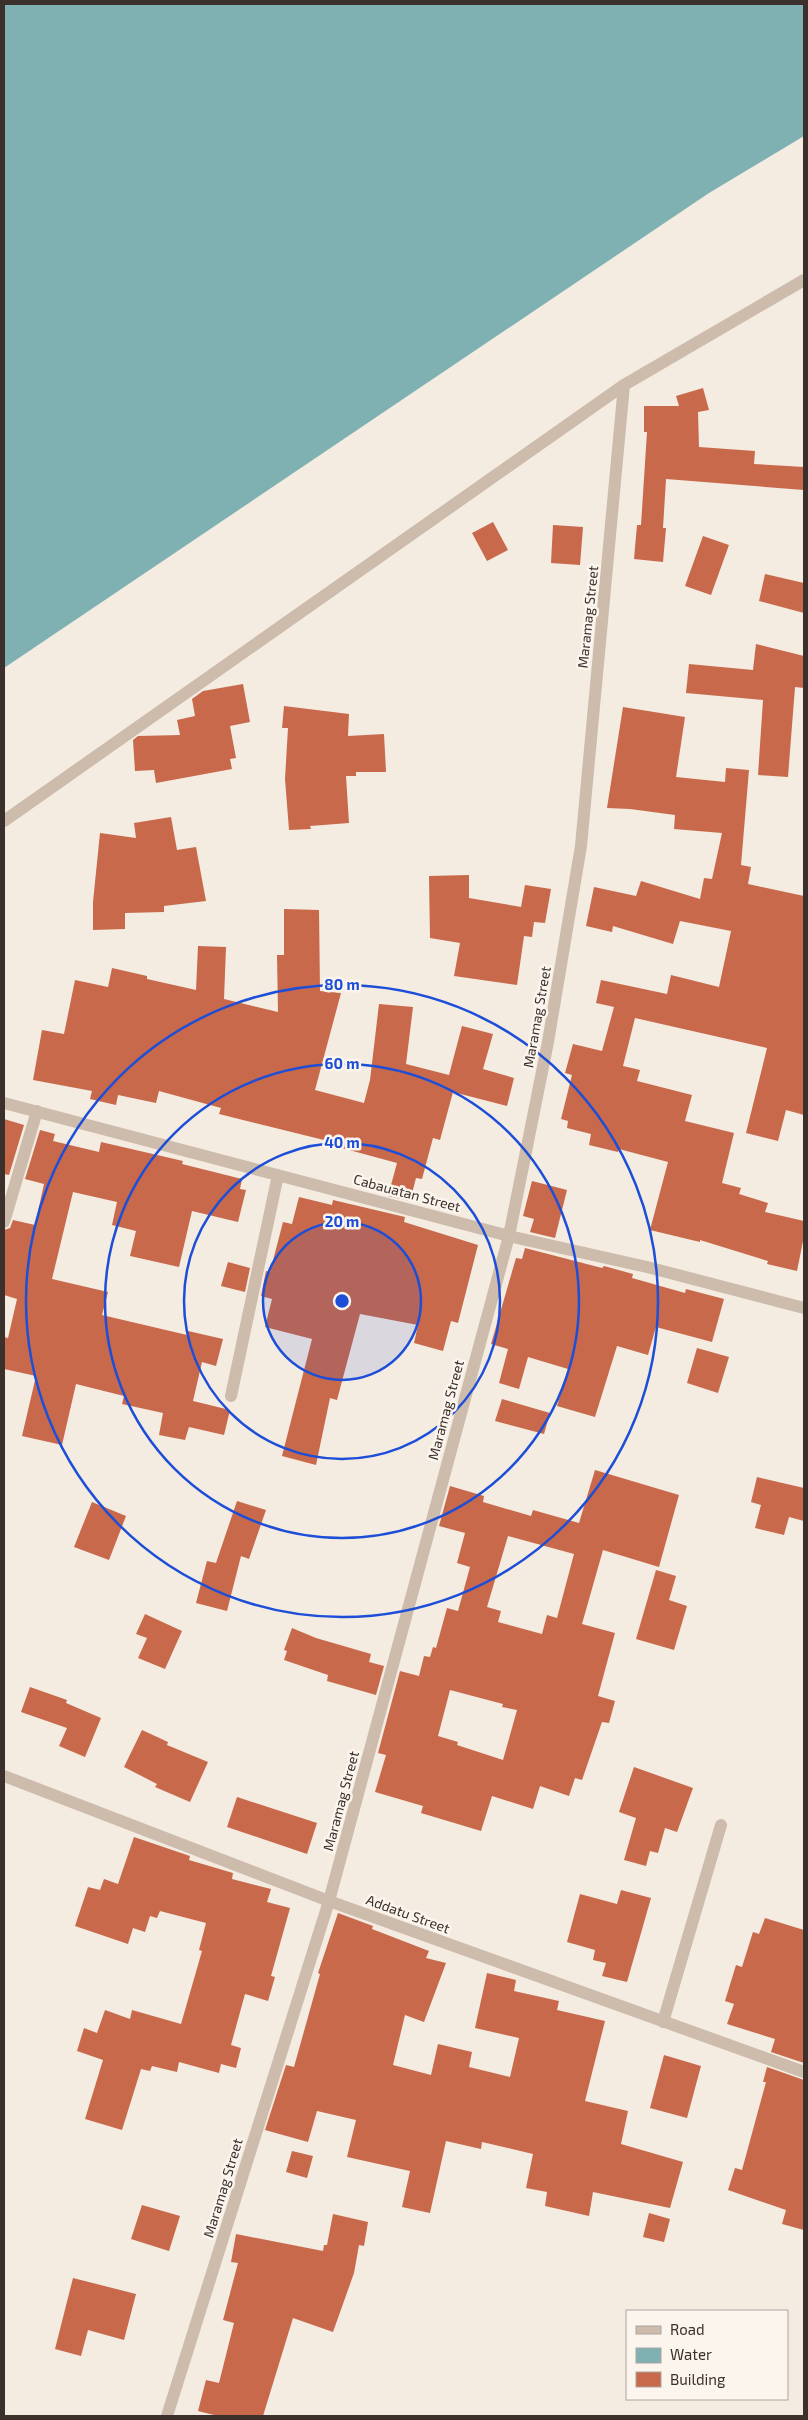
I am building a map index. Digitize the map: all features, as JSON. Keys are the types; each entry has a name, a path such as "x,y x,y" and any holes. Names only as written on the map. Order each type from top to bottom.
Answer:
{"street":[{"path":"4,821 624,385 804,280"},
{"name":"Maramag Street","path":"167,2416 329,1901 509,1236 548,1042 581,846 624,385"},
{"name":"Cabauatan Street","path":"4,1103 509,1236 648,1267 804,1308"},
{"path":"4,1222 37,1111"},
{"path":"231,1396 278,1175"},
{"name":"Addatu Street","path":"4,1776 329,1901 804,2072"},
{"path":"663,2022 721,1825"}],"water":[{"path":"4,4 804,4 804,136 709,193 4,668"}],"building":[{"path":"703,388 709,410 698,412 699,447 755,451 754,464 804,467 804,490 666,479 663,528 666,528 663,562 634,559 637,525 641,525 647,432 644,432 644,406 679,406 676,396"},
{"path":"493,522 508,550 487,561 472,533"},
{"path":"553,525 583,527 580,565 551,563"},
{"path":"703,536 729,545 711,595 685,586"},
{"path":"765,574 804,583 804,613 759,601"},
{"path":"756,644 804,656 804,688 795,687 788,777 758,775 763,700 686,693 689,664 753,670"},
{"path":"243,684 250,722 230,726 236,758 230,759 232,769 156,783 154,770 135,771 133,740 138,736 180,735 177,720 195,716 192,699 203,691"},
{"path":"284,706 349,714 348,736 384,734 386,772 356,772 356,776 346,776 349,823 310,826 311,829 289,830 285,779 288,728 282,728"},
{"path":"623,707 685,717 676,777 725,782 726,768 749,770 741,865 751,867 748,884 804,896 804,1115 786,1110 778,1141 746,1133 767,1048 635,1018 623,1066 640,1070 637,1081 692,1095 685,1121 734,1133 722,1183 741,1188 739,1194 768,1203 765,1212 804,1221 804,1236 797,1271 767,1264 768,1261 700,1240 700,1242 650,1230 668,1162 619,1149 618,1152 589,1145 591,1134 567,1128 568,1121 561,1119 572,1075 565,1073 573,1044 602,1051 614,1007 596,1003 601,980 667,994 671,975 719,987 731,931 680,921 673,944 613,926 612,932 586,926 594,887 636,896 641,881 700,899 704,878 712,879 722,833 674,829 675,815 607,808"},
{"path":"171,817 177,850 196,847 206,901 164,906 164,912 125,913 125,929 93,930 93,902 100,833 136,838 134,823"},
{"path":"469,875 469,898 521,907 525,885 551,889 545,923 534,922 532,937 524,936 517,985 454,976 460,943 430,938 429,876"},
{"path":"284,909 319,910 320,991 341,993 315,1090 364,1103 370,1080 379,1004 413,1007 406,1064 449,1075 462,1026 493,1034 483,1069 514,1078 507,1106 453,1092 440,1140 433,1138 422,1179 416,1178 410,1201 388,1196 397,1163 327,1144 328,1141 219,1114 221,1108 159,1091 156,1103 118,1095 116,1105 90,1099 92,1091 33,1080 42,1030 64,1034 75,980 108,987 112,968 147,976 147,979 196,990 198,946 226,947 224,999 278,1012 277,955 284,955"},
{"path":"4,1119 24,1125 9,1175 4,1174"},
{"path":"40,1130 55,1134 53,1141 99,1152 101,1142 183,1161 182,1164 242,1179 240,1189 246,1190 238,1222 192,1211 179,1267 130,1256 136,1231 112,1225 117,1202 73,1192 52,1279 108,1292 102,1315 187,1335 188,1331 223,1339 216,1366 202,1362 193,1401 230,1410 224,1435 189,1427 185,1440 159,1435 163,1413 122,1404 124,1396 76,1384 62,1445 22,1436 36,1376 4,1369 4,1337 8,1338 17,1299 4,1295 4,1230 10,1228 13,1220 35,1225 44,1184 25,1179"},
{"path":"532,1181 567,1190 555,1238 530,1232 534,1219 523,1216"},
{"path":"299,1197 332,1205 333,1200 405,1217 404,1222 478,1245 458,1323 451,1321 443,1351 414,1343 418,1325 360,1314 337,1400 330,1398 316,1465 282,1456 312,1339 265,1327 272,1299 261,1296 266,1271 270,1272 283,1222 292,1224"},
{"path":"525,1248 633,1274 632,1278 685,1293 686,1289 724,1299 712,1342 656,1327 648,1355 617,1346 595,1417 557,1406 568,1369 528,1357 519,1389 499,1383 508,1349 491,1344 516,1258 522,1259"},
{"path":"228,1262 250,1268 245,1292 221,1286"},
{"path":"697,1348 729,1357 718,1393 687,1383"},
{"path":"502,1399 550,1413 544,1434 495,1421"},
{"path":"595,1470 679,1495 659,1567 603,1550 582,1624 615,1633 598,1696 615,1701 609,1723 602,1722 582,1780 575,1778 569,1796 540,1786 533,1809 492,1796 481,1831 421,1813 423,1806 375,1792 386,1755 378,1753 400,1671 419,1676 424,1656 430,1657 433,1647 436,1648 447,1608 458,1611 470,1567 457,1563 465,1533 439,1526 450,1486 484,1496 483,1502 531,1516 533,1510 579,1523","holes":["508,1536 574,1554 557,1618 547,1615 542,1634 498,1622 501,1611 487,1607","450,1690 503,1704 502,1707 517,1710 503,1760 457,1745 458,1742 438,1736"]},
{"path":"757,1477 804,1488 804,1521 789,1517 784,1535 755,1528 761,1505 751,1502"},
{"path":"237,1501 266,1510 249,1559 241,1556 227,1611 196,1603 207,1561 216,1563"},
{"path":"92,1502 126,1516 109,1560 74,1547"},
{"path":"656,1570 676,1576 669,1600 687,1606 674,1650 636,1639"},
{"path":"145,1614 182,1631 165,1669 138,1658 147,1638 136,1634"},
{"path":"292,1628 316,1638 371,1654 369,1662 384,1666 376,1695 327,1681 328,1675 284,1660 287,1651 284,1650"},
{"path":"30,1687 67,1700 66,1703 101,1718 85,1757 59,1746 67,1728 21,1712"},
{"path":"142,1730 168,1742 167,1745 208,1762 190,1802 155,1787 157,1784 124,1767"},
{"path":"634,1767 693,1788 677,1832 665,1828 658,1853 650,1851 646,1866 624,1860 636,1818 619,1812"},
{"path":"237,1797 317,1823 307,1854 227,1827"},
{"path":"134,1837 190,1856 189,1860 233,1873 232,1879 271,1889 267,1902 290,1908 271,1976 275,1977 268,2001 245,1994 231,2045 241,2048 236,2068 221,2064 219,2073 179,2062 177,2072 152,2066 150,2071 141,2069 122,2130 85,2119 103,2060 77,2051 84,2028 97,2033 105,2010 130,2019 132,2010 181,2024 202,1951 199,1950 206,1923 160,1911 157,1918 150,1916 145,1932 133,1928 128,1944 75,1926 88,1887 100,1890 104,1879 118,1884"},
{"path":"621,1890 651,1898 627,1982 602,1976 606,1963 593,1960 595,1950 567,1942 580,1894 617,1904"},
{"path":"338,1913 373,1926 372,1929 429,1951 426,1958 446,1963 424,2022 405,2015 393,2065 431,2075 438,2044 472,2052 469,2067 510,2077 519,2038 475,2028 487,1973 516,1980 514,1991 559,2001 557,2010 605,2021 585,2101 628,2111 621,2144 683,2162 670,2208 593,2192 589,2216 545,2206 547,2192 526,2188 533,2154 482,2142 481,2149 446,2141 430,2213 402,2207 410,2171 347,2157 356,2120 317,2111 308,2142 265,2130 286,2065 294,2067 320,1974 318,1973"},
{"path":"765,1918 804,1930 804,2063 771,2052 775,2039 727,2024 734,2004 725,2001 736,1965 742,1967 753,1932 759,1934"},
{"path":"664,2055 701,2066 687,2118 650,2108"},
{"path":"767,2067 804,2080 804,2230 782,2224 786,2210 728,2190 735,2168 742,2170 766,2082 763,2082"},
{"path":"292,2151 313,2156 307,2178 286,2172"},
{"path":"142,2205 180,2216 169,2251 131,2239"},
{"path":"649,2213 670,2219 664,2242 643,2237"},
{"path":"333,2214 368,2222 364,2246 359,2245 354,2273 333,2332 293,2318 263,2416 218,2416 198,2411 206,2380 219,2383 234,2323 223,2320 238,2263 231,2262 236,2234 323,2251 324,2245 327,2245"},
{"path":"73,2278 136,2294 124,2340 88,2330 81,2356 55,2349"}]}
